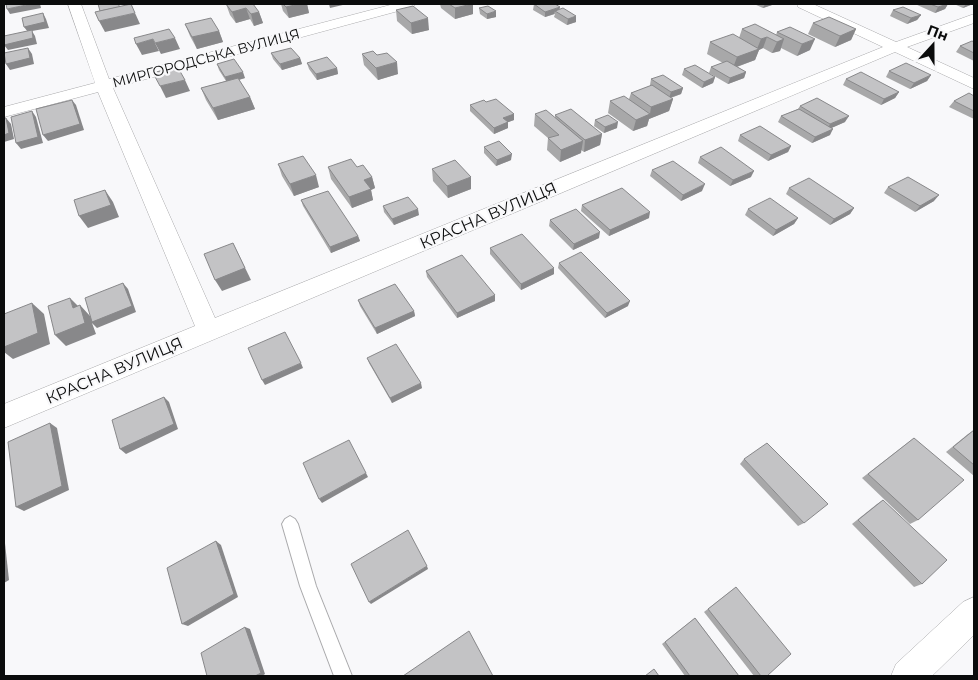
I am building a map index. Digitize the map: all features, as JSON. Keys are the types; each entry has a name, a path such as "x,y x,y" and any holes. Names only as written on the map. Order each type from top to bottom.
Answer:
{"street":[{"path":"74,4 104,86 208,331"},
{"name":"МИРГОРОДСЬКА ВУЛИЦЯ","path":"4,112 408,4"},
{"path":"803,4 974,84"},
{"name":"КРАСНА ВУЛИЦЯ","path":"4,416 895,46 974,18"},
{"path":"908,676 974,613"}],"lane":[{"path":"290,524 308,586 343,676"}],"building":[{"path":"6,4 31,4 7,9"},
{"path":"98,4 118,4 120,7 100,11"},
{"path":"131,4 135,13 99,21 95,12"},
{"path":"226,4 253,4 259,12 251,14 246,8 232,12"},
{"path":"283,4 299,4 286,7"},
{"path":"449,4 472,4 455,8"},
{"path":"534,4 555,4 560,7 545,12"},
{"path":"930,4 948,4 938,7"},
{"path":"413,6 428,18 411,23 396,10"},
{"path":"488,6 496,11 487,14 479,8"},
{"path":"903,7 921,15 911,18 893,10"},
{"path":"563,8 576,16 568,19 555,11"},
{"path":"43,13 45,22 24,27 22,18"},
{"path":"829,17 856,29 840,36 813,23"},
{"path":"211,18 219,31 192,37 185,24"},
{"path":"755,24 784,39 777,42 767,37 761,39 742,29"},
{"path":"790,27 815,39 802,44 777,32"},
{"path":"169,29 175,38 155,43 153,39 136,44 134,38"},
{"path":"32,30 33,38 4,45 4,36"},
{"path":"733,34 759,49 737,57 710,42"},
{"path":"972,41 974,42 974,53 960,46"},
{"path":"28,48 30,58 6,64 4,53"},
{"path":"291,48 300,58 280,64 271,53"},
{"path":"373,51 377,55 387,53 397,62 376,68 362,54"},
{"path":"327,57 337,68 316,74 307,63"},
{"path":"234,59 243,72 225,77 217,64"},
{"path":"727,61 746,72 730,78 711,67"},
{"path":"906,63 931,75 914,83 889,71"},
{"path":"695,65 715,77 704,82 684,69"},
{"path":"177,66 185,80 160,86 153,73"},
{"path":"861,72 899,92 884,99 846,79"},
{"path":"663,75 683,88 671,92 651,79"},
{"path":"238,78 250,97 213,108 201,88"},
{"path":"652,85 673,99 651,107 631,93"},
{"path":"969,93 974,96 974,111 954,101"},
{"path":"624,96 650,114 636,120 610,101"},
{"path":"817,98 849,116 830,124 800,106"},
{"path":"496,99 514,114 503,118 508,122 494,128 470,105 484,100 486,102"},
{"path":"72,100 80,124 43,135 36,109"},
{"path":"571,109 602,134 585,140 555,115"},
{"path":"799,109 833,129 815,137 781,116"},
{"path":"546,110 583,141 561,150 548,138 559,135 535,114"},
{"path":"32,111 38,137 16,143 11,117"},
{"path":"608,115 618,122 605,127 595,120"},
{"path":"4,118 6,118 9,133 4,135"},
{"path":"760,126 791,146 771,155 740,135"},
{"path":"499,141 512,154 497,160 484,147"},
{"path":"721,147 754,171 733,180 700,157"},
{"path":"303,156 316,175 290,184 278,164"},
{"path":"351,159 357,167 363,165 372,177 364,180 371,189 349,197 328,167"},
{"path":"455,160 471,177 447,186 432,169"},
{"path":"673,161 705,184 683,195 652,170"},
{"path":"908,177 939,195 920,206 888,187"},
{"path":"809,178 854,208 834,219 789,188"},
{"path":"622,188 650,212 610,230 582,205"},
{"path":"105,190 111,205 79,216 74,200"},
{"path":"328,191 358,236 330,247 301,200"},
{"path":"408,197 418,209 392,219 383,206"},
{"path":"770,198 798,218 776,230 748,209"},
{"path":"576,209 600,232 574,244 550,220"},
{"path":"522,234 554,268 521,284 490,248"},
{"path":"233,243 245,268 215,280 204,254"},
{"path":"581,252 630,301 607,313 559,263"},
{"path":"462,255 495,295 457,313 426,271"},
{"path":"123,283 132,306 92,322 85,298"},
{"path":"395,284 414,311 375,328 358,300"},
{"path":"70,298 73,308 80,305 85,323 55,335 48,306"},
{"path":"32,303 38,333 4,347 4,314"},
{"path":"285,332 301,363 262,380 248,348"},
{"path":"396,344 421,383 390,398 367,358"},
{"path":"164,397 174,424 120,449 112,420"},
{"path":"50,423 62,486 16,507 8,442"},
{"path":"974,430 974,465 953,447"},
{"path":"914,438 964,480 918,520 868,474"},
{"path":"349,440 366,473 319,499 303,463"},
{"path":"767,443 828,504 804,523 744,459"},
{"path":"883,500 947,560 922,584 858,520"},
{"path":"408,530 427,566 369,602 351,564"},
{"path":"216,541 234,594 182,624 167,568"},
{"path":"736,587 791,654 767,676 761,676 708,609"},
{"path":"695,618 739,676 690,676 665,642"},
{"path":"245,627 261,673 255,676 207,676 201,653"},
{"path":"469,631 493,676 403,676"},
{"path":"654,669 659,676 645,676"}]}
